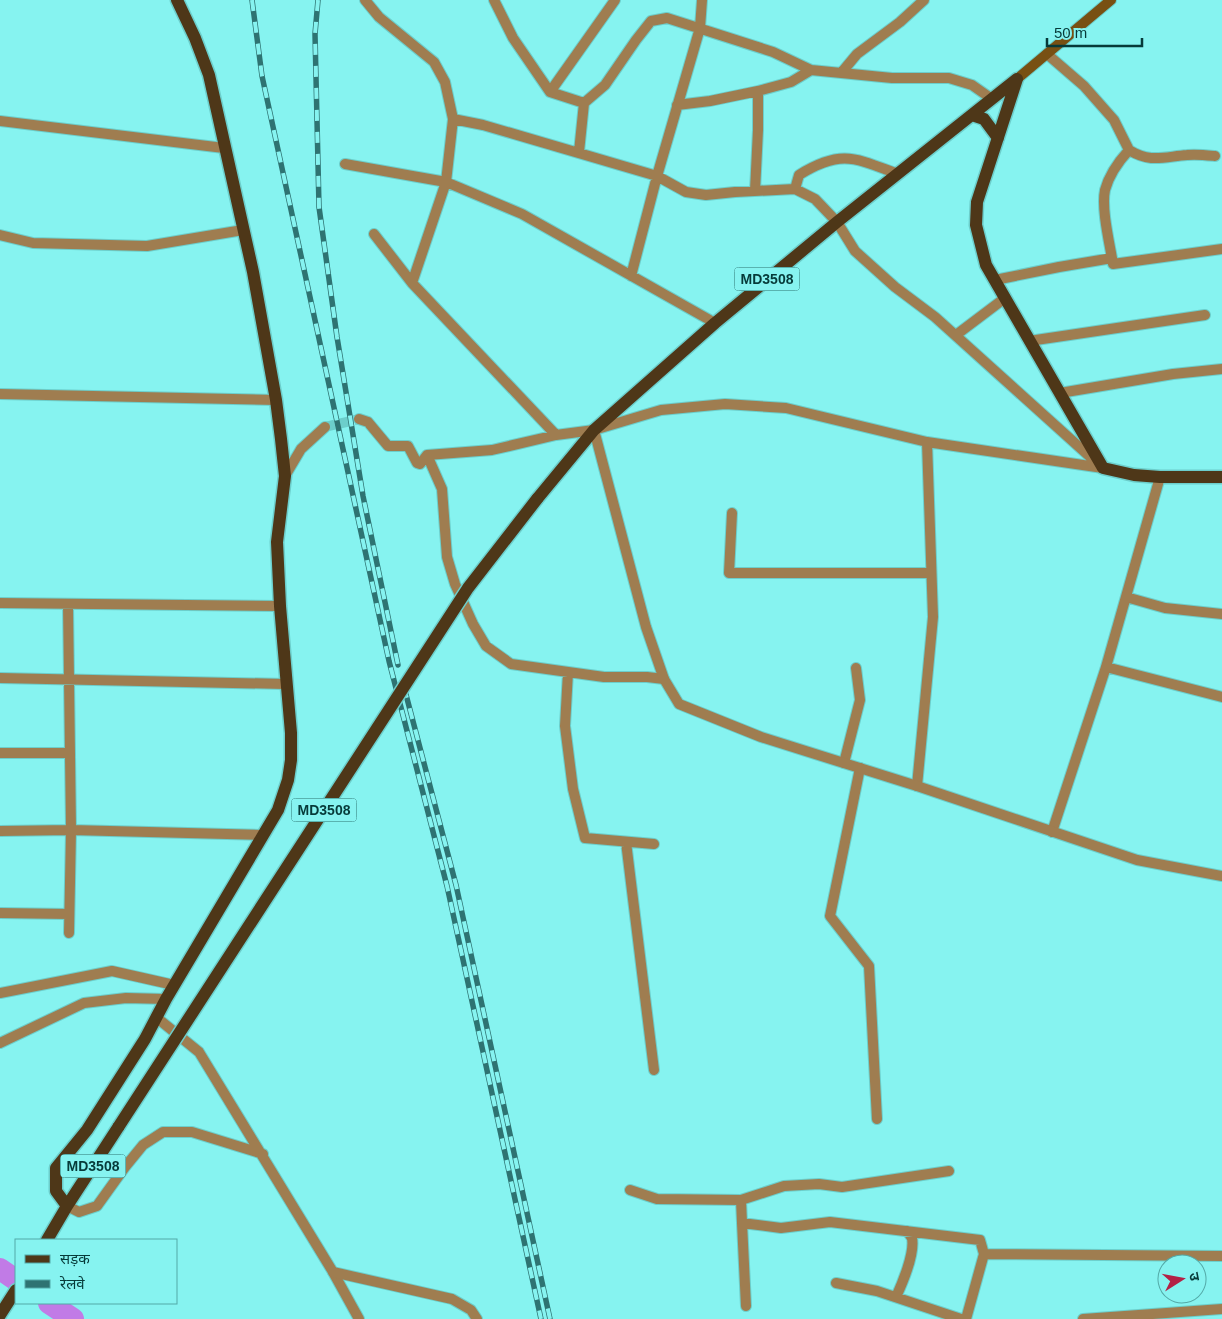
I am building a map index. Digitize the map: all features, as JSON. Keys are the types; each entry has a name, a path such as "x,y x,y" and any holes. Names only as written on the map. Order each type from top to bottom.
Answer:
{"main road":[{"path":"67,1206 56,1191 56,1168 88,1130 145,1039 174,985 278,810 288,780 291,760 277,542 285,476 276,400 253,272 209,75 195,38 177,0"},
{"name":"MD3508","path":"48,1239 67,1206 468,588 537,499 594,430 715,322 1017,79 1111,0"},
{"path":"1017,79 977,202 976,225 986,265 1103,468 1160,477 1222,477"},
{"path":"972,115 984,119 998,138"},
{"path":"0,1315 15,1292"}],"street":[{"path":"365,0 379,17 434,62 445,82 453,119 446,182 412,283"},
{"path":"494,0 513,38 550,92 584,103"},
{"path":"550,92 615,0"},
{"path":"631,276 657,176 700,28 702,0"},
{"path":"842,72 856,54 900,22 924,0"},
{"path":"578,152 584,103 605,85 651,21 667,18 773,52 811,70 892,78 949,78 972,85 992,99"},
{"path":"1047,54 1084,86 1114,120 1129,150 1140,156 1153,159 1190,155 1214,156"},
{"path":"677,105 710,101 758,91 791,82 811,70"},
{"path":"755,191 758,91"},
{"path":"453,119 483,125 657,176 686,192 706,195 795,189 815,200 837,222 855,251 895,288 956,335 1103,468"},
{"path":"0,121 224,148"},
{"path":"1129,150 1118,162 1105,191 1106,222 1114,264 1222,248"},
{"path":"795,189 799,175 830,160 846,158 861,160 898,174"},
{"path":"345,164 446,182 522,214 715,322"},
{"path":"0,235 33,243 147,246 243,230"},
{"path":"374,234 412,283 556,435"},
{"path":"995,280 1112,258"},
{"path":"956,335 1005,298"},
{"path":"1029,341 1205,315"},
{"path":"1060,393 1173,374 1222,369"},
{"path":"0,394 276,400"},
{"path":"359,419 368,422 388,446 408,446 417,463 420,464 427,455 492,450 556,435 594,430 661,410 725,404 786,408 927,442 1103,468"},
{"path":"285,476 301,449 326,427"},
{"path":"594,430 646,627 664,679 679,704 761,737 917,786 1137,860 1222,876"},
{"path":"917,786 933,617 927,442"},
{"path":"427,455 442,489 448,557 455,584 486,646 511,664 604,677 664,679"},
{"path":"1052,832 1106,667 1160,477"},
{"path":"732,513 730,573 931,573"},
{"path":"1126,597 1165,608 1222,614"},
{"path":"0,603 280,606"},
{"path":"68,604 69,933"},
{"path":"1106,667 1222,697"},
{"path":"844,763 860,700 856,668"},
{"path":"568,672 565,726 573,789 585,838 654,844"},
{"path":"0,678 286,684"},
{"path":"0,753 69,753"},
{"path":"860,768 830,916 869,966 877,1119"},
{"path":"0,832 70,830 263,835"},
{"path":"626,842 654,1070"},
{"path":"0,913 69,914"},
{"path":"0,993 112,972 174,985"},
{"path":"0,1043 84,1003 126,998 166,999"},
{"path":"156,1017 199,1052 263,1154 359,1319"},
{"path":"67,1206 79,1212 97,1206 124,1167 143,1145 163,1132 192,1132 263,1154"},
{"path":"630,1190 656,1199 741,1200 784,1186 819,1184 842,1187 949,1171"},
{"path":"741,1200 746,1306"},
{"path":"742,1223 781,1228 830,1222 980,1240 984,1254 966,1319"},
{"path":"896,1297 905,1277 910,1253 912,1238 907,1231"},
{"path":"984,1254 1222,1256"},
{"path":"332,1272 452,1299 471,1310 477,1319"},
{"path":"836,1283 877,1291 961,1319"},
{"path":"1083,1319 1222,1309"}],"waterway":[{"path":"0,1269 15,1279"},
{"path":"50,1304 73,1319"}],"tunnel":[{"path":"325,427 359,419"}],"railway":[{"path":"252,0 262,76 389,661 447,886 541,1319"},
{"path":"318,0 315,34 319,207 337,337 363,496 398,665"},
{"path":"404,687 456,885 550,1319"}]}
